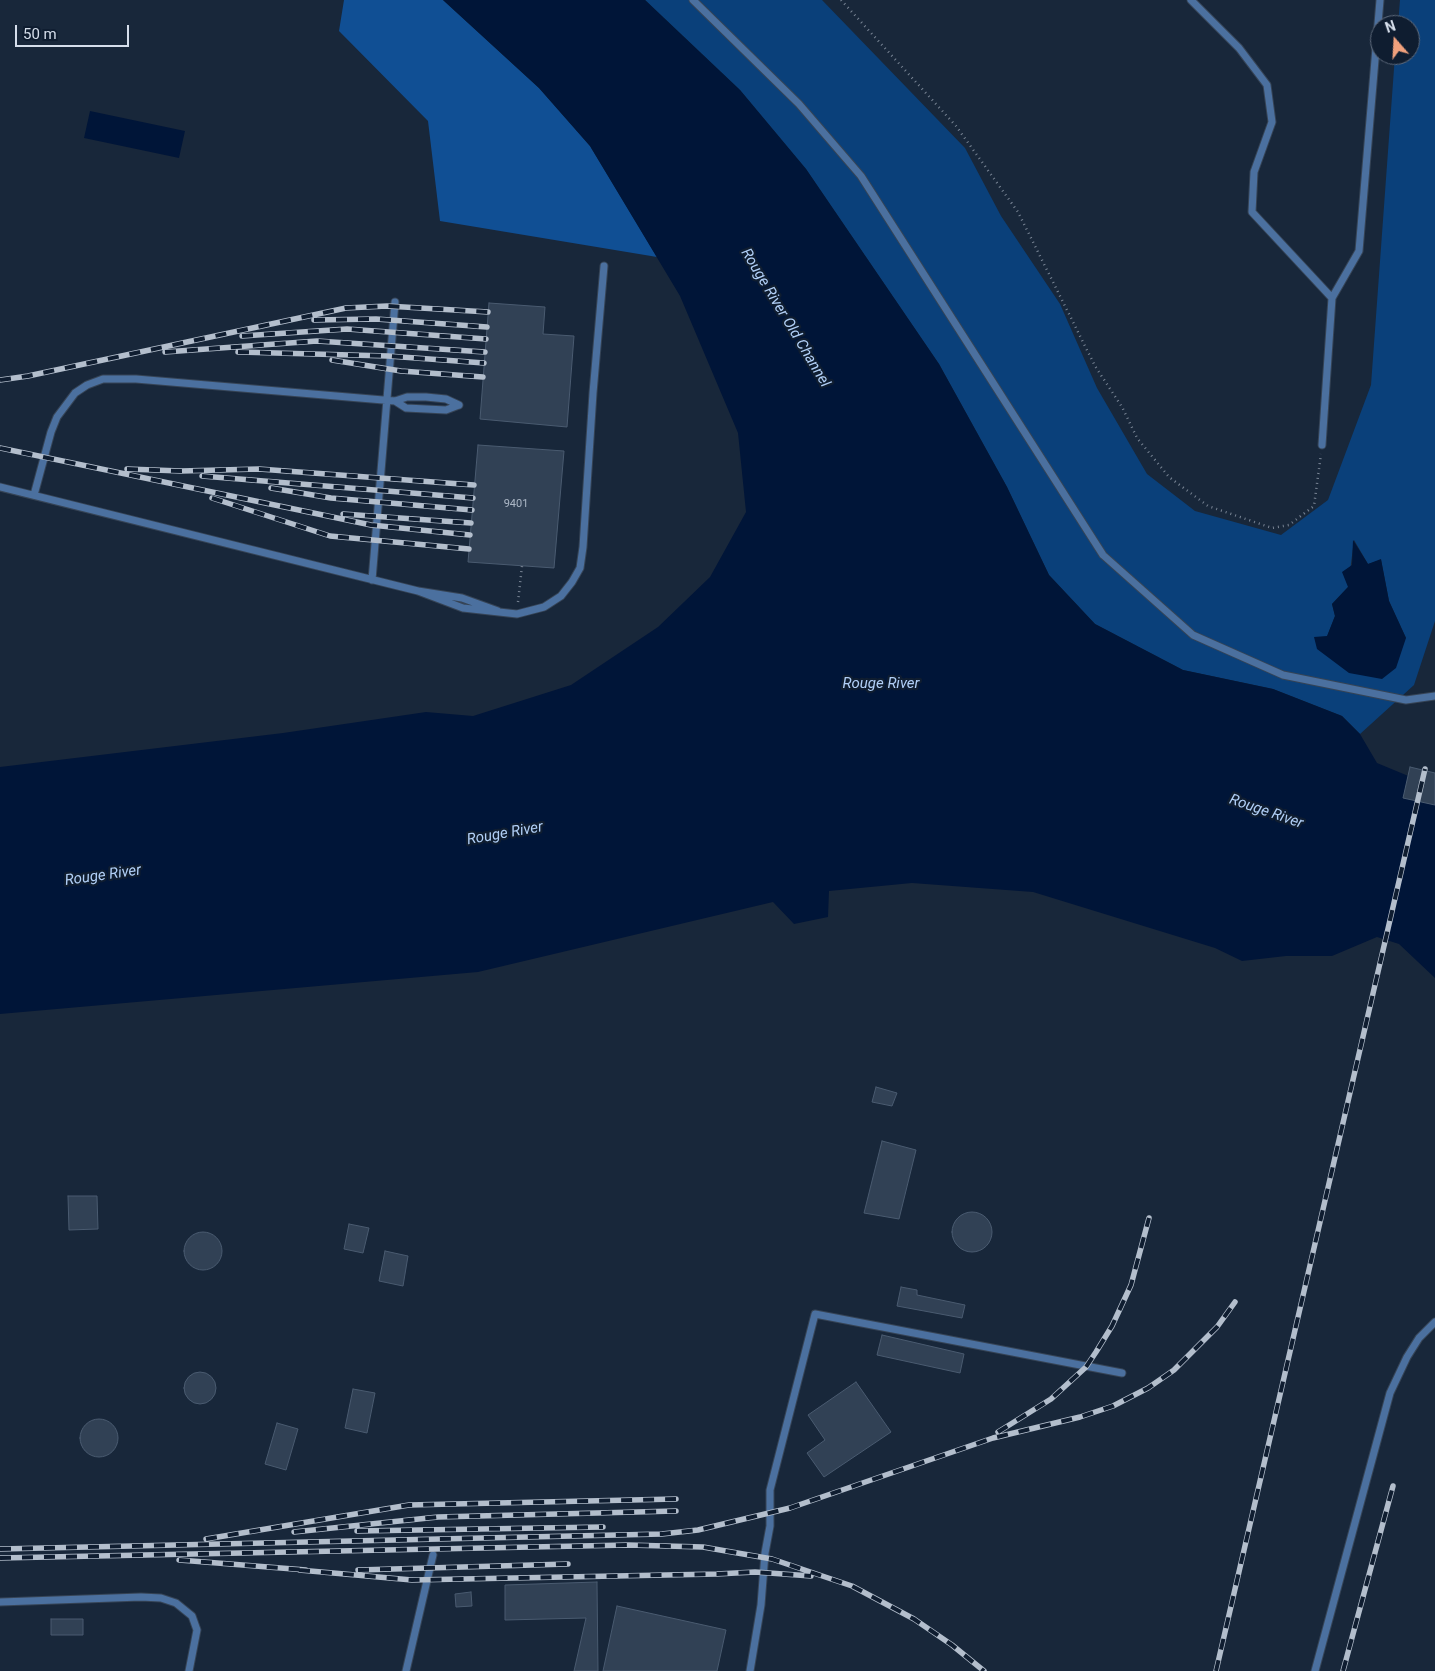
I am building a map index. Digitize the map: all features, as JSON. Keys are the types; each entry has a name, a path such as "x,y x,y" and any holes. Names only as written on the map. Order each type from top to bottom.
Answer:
{"lane":[{"path":"693,0 799,104 861,176 1103,556 1193,635 1283,675 1406,700 1435,696"},
{"path":"1190,0 1240,48 1267,85 1272,122 1254,172 1252,212 1332,298"},
{"path":"1322,445 1332,298 1360,251 1380,0"},
{"path":"0,487 372,580 418,591 462,598 498,611 517,614 537,610 554,602 572,582 582,558 592,393 604,266"},
{"path":"372,580 391,401 395,302"},
{"path":"34,495 57,417 75,393 87,385 103,380 136,378 391,401 407,397 426,397 446,399 459,405 446,410 439,410 406,408 391,401"},
{"path":"750,1671 761,1605 765,1553 770,1526 770,1490 815,1314 1122,1373"},
{"path":"1315,1671 1390,1393 1407,1357 1419,1338 1435,1322"},
{"path":"406,1671 433,1555"},
{"path":"0,1602 141,1597 161,1598 176,1603 192,1616 197,1630 189,1671"}],"path":[{"path":"841,0 956,126 1018,212 1095,366 1122,408 1137,438 1169,477 1208,506 1272,528 1289,525 1314,506 1322,445"},
{"path":"517,614 522,566"}],"shaded area":[{"path":"344,0 443,0 539,88 590,146 657,257 440,221 428,121 339,31"},
{"path":"645,0 822,0 965,148 1001,216 1060,304 1097,388 1147,474 1195,511 1281,535 1328,500 1371,385 1394,65 1420,65 1420,15 1399,15 1400,0 1435,0 1435,621 1414,685 1360,734 1342,716 1273,689 1183,670 1095,624 1049,575 1007,487 939,364 806,169 740,90","holes":["1354,540 1368,564 1381,560 1389,601 1406,638 1315,637 1327,637 1335,616 1332,604 1348,587"]}],"water":[{"name":"Rouge River","path":"443,0 645,0 740,90 806,169 939,364 1007,487 1049,575 1095,624 1183,670 1273,689 1342,716 1360,734 1377,763 1435,787 1435,978 1399,944 1377,937 1332,956 1286,956 1242,961 1215,948 1033,892 912,883 829,891 828,917 794,924 773,902 478,972 0,1014 0,767 283,733 426,712 473,716 571,685 658,627 710,577 746,512 738,433 680,296 590,146 539,88"},
{"path":"90,111 185,131 179,158 84,138"},
{"path":"1353,540 1368,564 1381,559 1389,601 1406,638 1396,668 1382,679 1349,673 1317,649 1314,637 1327,636 1335,616 1332,604 1348,587 1342,572 1352,565"}],"building":[{"path":"489,303 545,307 543,334 574,336 567,427 480,419"},
{"path":"478,445 564,451 554,568 468,562"},
{"path":"1410,767 1435,773 1435,805 1403,798"},
{"path":"876,1087 897,1093 892,1106 872,1102"},
{"path":"882,1141 916,1150 899,1219 864,1213"},
{"path":"68,1196 97,1196 98,1229 69,1230"},
{"path":"972,1212 986,1218 992,1232 986,1246 972,1252 958,1246 952,1232 958,1218"},
{"path":"349,1224 369,1228 363,1253 344,1249"},
{"path":"203,1232 217,1237 222,1251 217,1265 203,1270 189,1265 184,1251 189,1237"},
{"path":"385,1251 408,1256 403,1286 379,1281"},
{"path":"901,1287 917,1290 917,1295 965,1305 962,1318 897,1306"},
{"path":"882,1335 964,1354 960,1373 877,1355"},
{"path":"200,1372 206,1373 211,1377 215,1382 215,1394 211,1399 206,1403 200,1404 194,1403 189,1399 185,1394 184,1388 185,1382 189,1377 194,1373"},
{"path":"856,1382 891,1432 824,1477 807,1453 825,1440 808,1415"},
{"path":"353,1389 375,1393 367,1433 345,1428"},
{"path":"99,1419 113,1424 118,1438 113,1452 99,1457 85,1452 80,1438 85,1424"},
{"path":"277,1423 298,1429 286,1470 265,1464"},
{"path":"597,1582 598,1671 574,1671 586,1618 505,1620 505,1585"},
{"path":"471,1592 472,1606 456,1607 455,1594"},
{"path":"617,1606 726,1630 717,1671 603,1671"},
{"path":"51,1619 83,1619 83,1635 51,1635"}],"railway":[{"path":"0,380 28,376 346,308 387,306 488,312"},
{"path":"314,320 376,319 487,327"},
{"path":"242,336 347,329 486,339"},
{"path":"165,352 317,341 485,352"},
{"path":"238,352 388,356 484,363"},
{"path":"332,360 401,371 483,377"},
{"path":"0,448 371,525 470,535"},
{"path":"127,469 181,471 259,469 474,485"},
{"path":"202,476 473,498"},
{"path":"271,488 331,498 472,510"},
{"path":"212,498 330,536 469,549"},
{"path":"343,514 471,523"},
{"path":"1216,1671 1425,769"},
{"path":"998,1432 1051,1399 1086,1367 1112,1326 1131,1285 1149,1218"},
{"path":"0,1549 662,1534 698,1530 790,1508 993,1438 1080,1417 1113,1406 1148,1388 1174,1370 1217,1327 1235,1302"},
{"path":"1343,1671 1393,1486"},
{"path":"206,1539 409,1505 676,1499"},
{"path":"294,1532 438,1517 676,1511"},
{"path":"357,1531 603,1527"},
{"path":"0,1558 628,1545 703,1547 772,1559 852,1586 914,1619 952,1645 984,1671"},
{"path":"179,1560 306,1570"},
{"path":"358,1570 568,1564"},
{"path":"299,1570 412,1580 755,1572 811,1576"}],"water label":[{"name":"Rouge River Old Channel","path":"785,318"}]}
